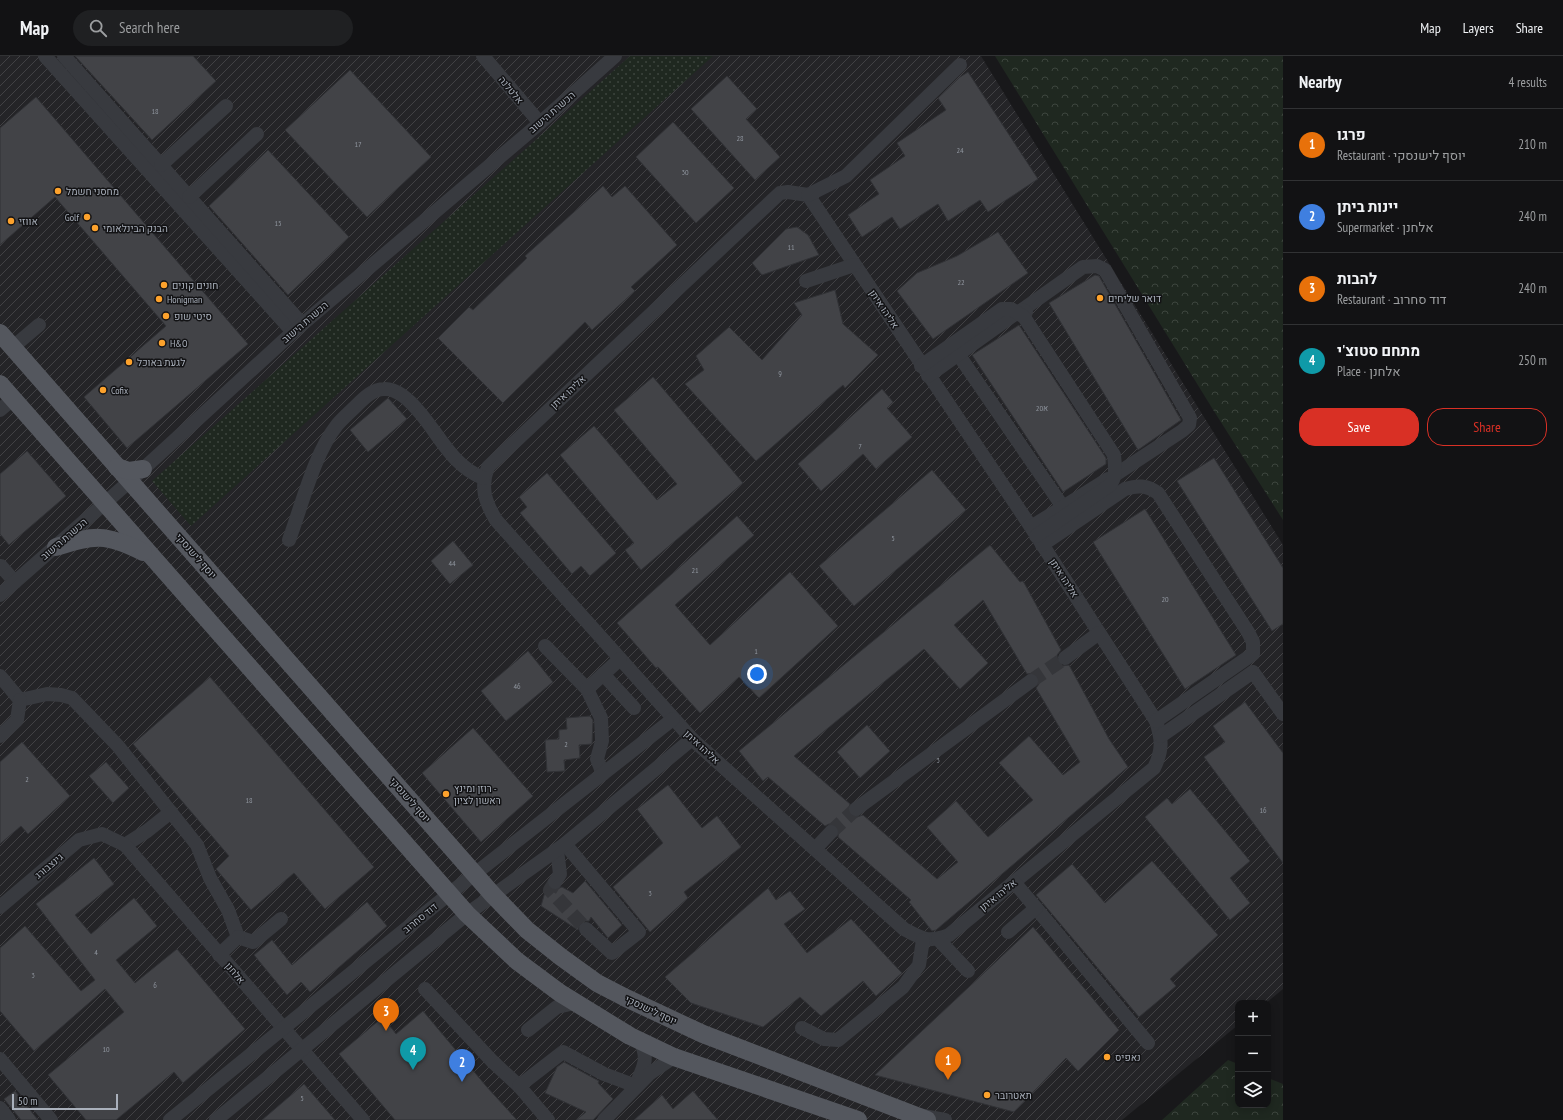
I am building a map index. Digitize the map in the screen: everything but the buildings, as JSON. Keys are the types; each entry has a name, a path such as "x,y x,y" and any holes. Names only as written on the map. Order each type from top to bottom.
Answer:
{"main road":[{"name":"יוסף לישנסקי","path":"0,333 493,895 527,930 597,983 702,1034 920,1117"},
{"path":"0,384 6,405 105,504 466,914 517,961 553,988 598,1018 640,1041 674,1057 850,1119"},
{"path":"117,467 128,471 143,469"},
{"path":"56,547 86,538 102,538 113,539 149,555"}],"street":[{"path":"45,56 297,328"},
{"path":"64,56 189,197 297,328"},
{"name":"אלטלנה","path":"483,56 540,123"},
{"name":"הכשרת הישוב","path":"0,595 105,504 297,328 540,123 615,56"},
{"path":"808,195 846,176 960,64"},
{"path":"161,165 226,106"},
{"path":"189,197 257,134"},
{"name":"אליהו איתן","path":"788,192 808,195 854,265 1036,536 1156,721 1161,736 1159,758 1154,768 949,935 938,939 923,940 904,929 692,739 496,520 487,505 483,490 484,478 488,467 780,193 788,192"},
{"path":"806,281 854,265"},
{"path":"925,371 958,354 1083,267 1097,266 1105,270 1190,418 1188,425 1182,431 1063,507 1036,536"},
{"path":"925,371 1002,309 1011,309 1024,317 1114,456 1115,465 1115,479 1110,485 1036,536"},
{"path":"1022,310 1029,314 1119,453 1118,466 1115,475"},
{"path":"13,347 39,325"},
{"path":"958,354 1063,507"},
{"path":"289,540 317,460 337,426 363,399 378,390 386,388 401,395 421,414 446,450 472,474 484,478"},
{"path":"1036,536 1124,489 1136,486 1147,486 1158,493 1253,642 1252,654 1156,721"},
{"path":"0,567 1,566 15,582"},
{"path":"1065,658 1099,633"},
{"path":"546,646 587,690 601,718 602,741 598,759 603,774"},
{"path":"587,690 620,660"},
{"path":"1161,736 1253,672 1283,714"},
{"path":"604,674 634,708"},
{"path":"0,676 20,700 17,720 0,736"},
{"path":"856,809 1031,681"},
{"path":"20,700 47,694 61,695 72,698 118,746 197,845 210,878 228,910 236,930 253,942 281,919"},
{"name":"דוד סחרוב","path":"170,1120 449,894 673,719"},
{"path":"216,1120 466,914 561,847 692,739"},
{"path":"125,845 147,831 171,812"},
{"path":"815,849 832,832"},
{"name":"אלחנן","path":"102,834 125,845 363,1120"},
{"name":"גינצבורג","path":"0,907 79,840 102,834"},
{"path":"555,882 560,874 561,847"},
{"path":"561,847 639,932 612,953 586,929"},
{"path":"1014,882 1148,1043"},
{"path":"1008,932 1036,908"},
{"path":"220,955 236,930"},
{"path":"938,939 968,971"},
{"path":"802,1028 824,1039 838,1040 903,987 919,965 923,940"},
{"path":"545,1016 551,1007 553,988"},
{"path":"426,989 492,1061 519,1086 548,1120"},
{"path":"528,1030 557,1007 575,1003"},
{"path":"636,1086 644,1067 646,1052 640,1041"},
{"path":"519,1086 563,1052 604,1074 636,1086"},
{"path":"604,1120 636,1086 654,1070 674,1057"},
{"path":"0,1059 51,1120"},
{"path":"0,1108 9,1120"},
{"path":"920,1117 945,1120"}],"shaded area":[{"path":"0,56 981,56 1283,545 1283,989 1270,1000 1235,1000 1235,1027 1122,1120 0,1120"}],"green space":[{"path":"630,56 713,56 191,526 152,481"},
{"path":"995,56 1283,56 1283,520 1212,408"},
{"path":"1228,1060 1235,1063 1235,1108 1271,1108 1271,1079 1283,1084 1283,1120 1162,1120"}],"tunnel":[{"path":"1031,681 1065,658"},
{"path":"831,832 856,809"},
{"path":"555,882 550,890 586,929"}],"place":[{"name":"מחסני חשמל","path":"58,191"},
{"name":"Golf","path":"87,217"},
{"name":"אווזי","path":"11,221"},
{"name":"הבנק הבינלאומי","path":"95,228"},
{"name":"חונים קונים","path":"164,285"},
{"name":"דואר שליחים","path":"1100,298"},
{"name":"Honigman","path":"159,299"},
{"name":"סיטי שופ","path":"166,316"},
{"name":"H&O","path":"162,343"},
{"name":"לגעת באוכל","path":"129,362"},
{"name":"Cofix","path":"103,390"},
{"name":"רוזן ומינץ - ראשון לציון","path":"446,794"},
{"name":"להבות","path":"386,1031"},
{"name":"נאפיס","path":"1107,1057"},
{"name":"מתחם סטוצ'י","path":"413,1070"},
{"name":"פרגו","path":"948,1080"},
{"name":"יינות ביתן","path":"462,1082"},
{"name":"תאטרובר","path":"987,1095"}]}
